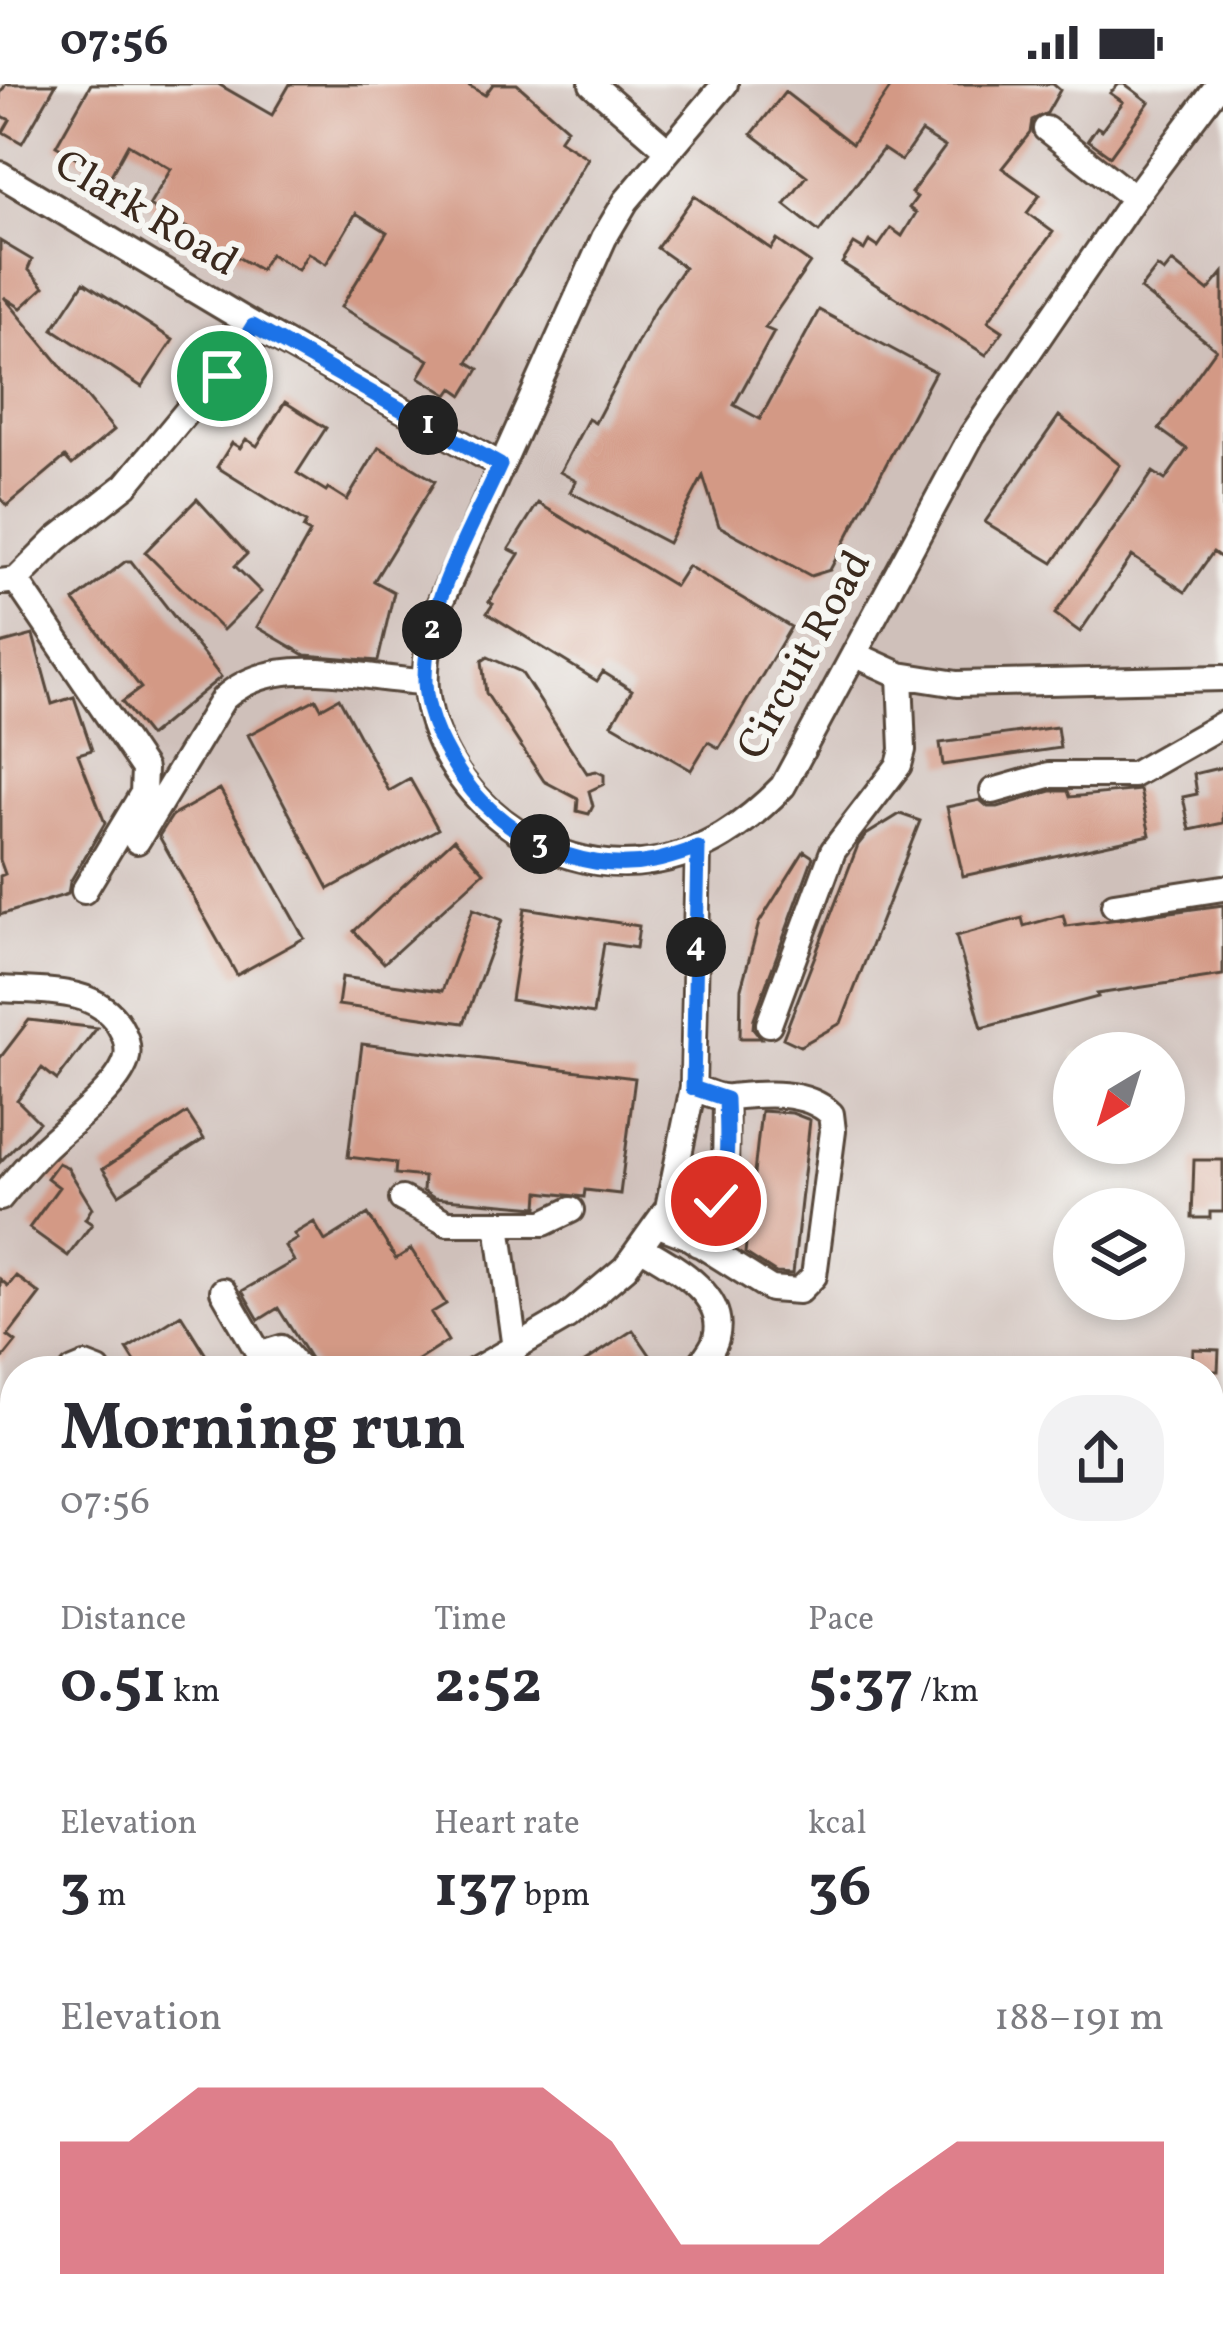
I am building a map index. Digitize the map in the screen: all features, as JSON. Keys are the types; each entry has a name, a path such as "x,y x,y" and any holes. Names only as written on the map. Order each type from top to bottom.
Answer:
{"lane":[{"path":"592,84 668,150"},
{"name":"Circuit Road","path":"725,84 626,201 604,238 434,616 425,682 441,744 485,807 513,829 575,857 650,862 698,848 728,836 783,786 971,435 1134,198 1219,84"},
{"path":"1046,129 1134,198"},
{"name":"Clark Road","path":"0,174 253,326 500,465"},
{"path":"84,891 143,793 144,769 8,581 126,485 222,376 253,326"},
{"path":"854,654 900,675 957,684 1223,678"},
{"path":"137,841 223,699 239,684 265,674 306,671 425,682"},
{"path":"769,1024 833,850 899,765 903,750 900,675"},
{"path":"993,790 1048,775 1133,775 1223,724"},
{"path":"502,1356 567,1317 625,1268 659,1225 674,1192 693,1088 698,848"},
{"path":"1114,905 1223,888"},
{"path":"0,989 91,1000 111,1013 126,1043 126,1060 112,1082 0,1198"},
{"path":"659,1225 771,1289 799,1291 814,1276 833,1131 831,1114 810,1102 762,1092 726,1099 693,1088"},
{"path":"698,1244 725,1178 726,1099"},
{"path":"402,1199 448,1223 544,1223 571,1210"},
{"path":"498,1224 515,1349"},
{"path":"642,1248 677,1268 707,1297 718,1318 716,1342 706,1356"},
{"path":"223,1291 261,1356"}],"shaded area":[{"path":"0,84 1223,84 1223,1356 0,1356"}],"building":[{"path":"6,84 56,84 22,143 3,132 10,120 0,115 0,94"},
{"path":"91,84 218,84 272,115 290,84 466,84 485,95 493,84 517,84 567,128 559,140 588,158 468,362 479,369 463,395 453,388 448,395 419,377 429,360 341,307 387,232 356,213 326,264 308,253 298,270 270,254 260,270 149,206 171,169 128,144 110,177 56,146"},
{"path":"893,84 1053,84 1060,90 1047,113 1032,120 1030,133 1002,168 1040,195 1027,213 1053,232 988,321 1003,331 986,355 842,263 854,244 864,250 869,241 878,247 891,228 902,236 916,213 909,208 917,197 911,193 945,147 921,132 901,161 883,149 819,232 785,205 807,176 752,134 785,92 852,144"},
{"path":"1119,84 1149,102 1110,156 1088,140 1123,102 1110,93"},
{"path":"694,196 771,249 777,240 810,263 765,328 774,332 734,405 760,419 819,310 935,372 830,570 811,576 719,526 703,476 668,543 570,492 576,481 560,472 588,419 595,423 655,309 684,267 657,248"},
{"path":"0,241 32,260 28,269 44,287 21,308 4,297 114,430 72,465 65,457 7,506 0,497"},
{"path":"1172,262 1208,291 1223,273 1223,559 1213,552 1185,592 1132,556 1080,632 1055,614 1153,472 1165,480 1187,449 1159,429 1216,349 1140,289 1157,267 1164,272"},
{"path":"84,282 173,340 142,387 53,329"},
{"path":"285,402 326,428 297,473 326,491 347,500 379,447 435,481 374,581 394,592 378,661 305,655 257,627 310,533 303,529 306,523 217,467 232,443 240,448 246,439 257,446"},
{"path":"1059,416 1120,465 1053,563 985,522"},
{"path":"197,499 247,554 235,566 261,592 223,630 145,552"},
{"path":"538,503 675,586 688,566 791,627 719,748 708,742 691,770 612,724 632,690 603,672 597,681 487,613 519,554 509,549"},
{"path":"131,561 221,677 149,736 122,702 141,688 74,601"},
{"path":"33,635 52,704 74,697 92,750 78,754 105,823 70,882 68,894 0,915 0,876 5,874 0,860 0,644"},
{"path":"488,657 521,672 587,773 604,775 604,784 589,791 593,806 589,814 577,811 578,799 544,781 486,693 482,661"},
{"path":"339,698 389,791 410,779 438,829 329,889 248,735 316,699 321,708"},
{"path":"1057,727 1060,748 943,765 940,743"},
{"path":"1223,767 1223,823 1190,830 1183,797 1197,794 1194,774"},
{"path":"220,789 304,938 237,975 159,836 172,816"},
{"path":"1140,790 1150,835 963,876 947,807 980,800 988,807 998,807 1051,791 1068,791 1070,797"},
{"path":"900,814 920,821 841,1023 800,1046 783,1038 858,845"},
{"path":"454,839 484,872 384,963 354,931"},
{"path":"804,851 813,857 754,1018 753,1028 761,1038 740,1038 741,988 759,923"},
{"path":"1223,905 1223,975 1097,994 982,1028 956,936 1022,918 1024,926 1063,915 1066,926"},
{"path":"525,908 639,926 636,948 604,943 593,1014 511,1000"},
{"path":"473,909 502,920 464,1023 338,1005 342,977 442,991"},
{"path":"29,1020 97,1028 57,1080 42,1068 17,1100 39,1122 0,1162 0,1058"},
{"path":"362,1044 635,1078 620,1194 585,1190 584,1197 539,1192 538,1207 434,1198 423,1191 424,1177 395,1174 396,1163 348,1157"},
{"path":"761,1111 792,1113 810,1120 793,1274 776,1273 745,1253"},
{"path":"187,1113 204,1139 119,1194 103,1169"},
{"path":"1194,1160 1223,1160 1223,1212 1210,1212 1210,1218 1192,1218"},
{"path":"58,1163 67,1167 92,1208 85,1219 92,1224 68,1256 29,1228 59,1187 47,1178"},
{"path":"368,1214 396,1259 411,1249 446,1304 431,1313 448,1341 424,1356 308,1356 278,1308 259,1320 242,1291 294,1261 285,1246 297,1239 294,1234 314,1222 325,1241"},
{"path":"16,1276 40,1294 8,1336 16,1342 0,1356 0,1279 8,1286"},
{"path":"181,1315 207,1356 131,1356 127,1349"},
{"path":"633,1330 651,1356 594,1356"},
{"path":"1193,1349 1219,1350 1219,1356 1193,1356"}],"route":[{"path":"222,376 253,326 500,465 434,616 425,682 428,704 441,744 460,776 485,807 540,844 575,857 610,862 650,862 698,848 693,1088 726,1099 728,1152 716,1201"}]}
